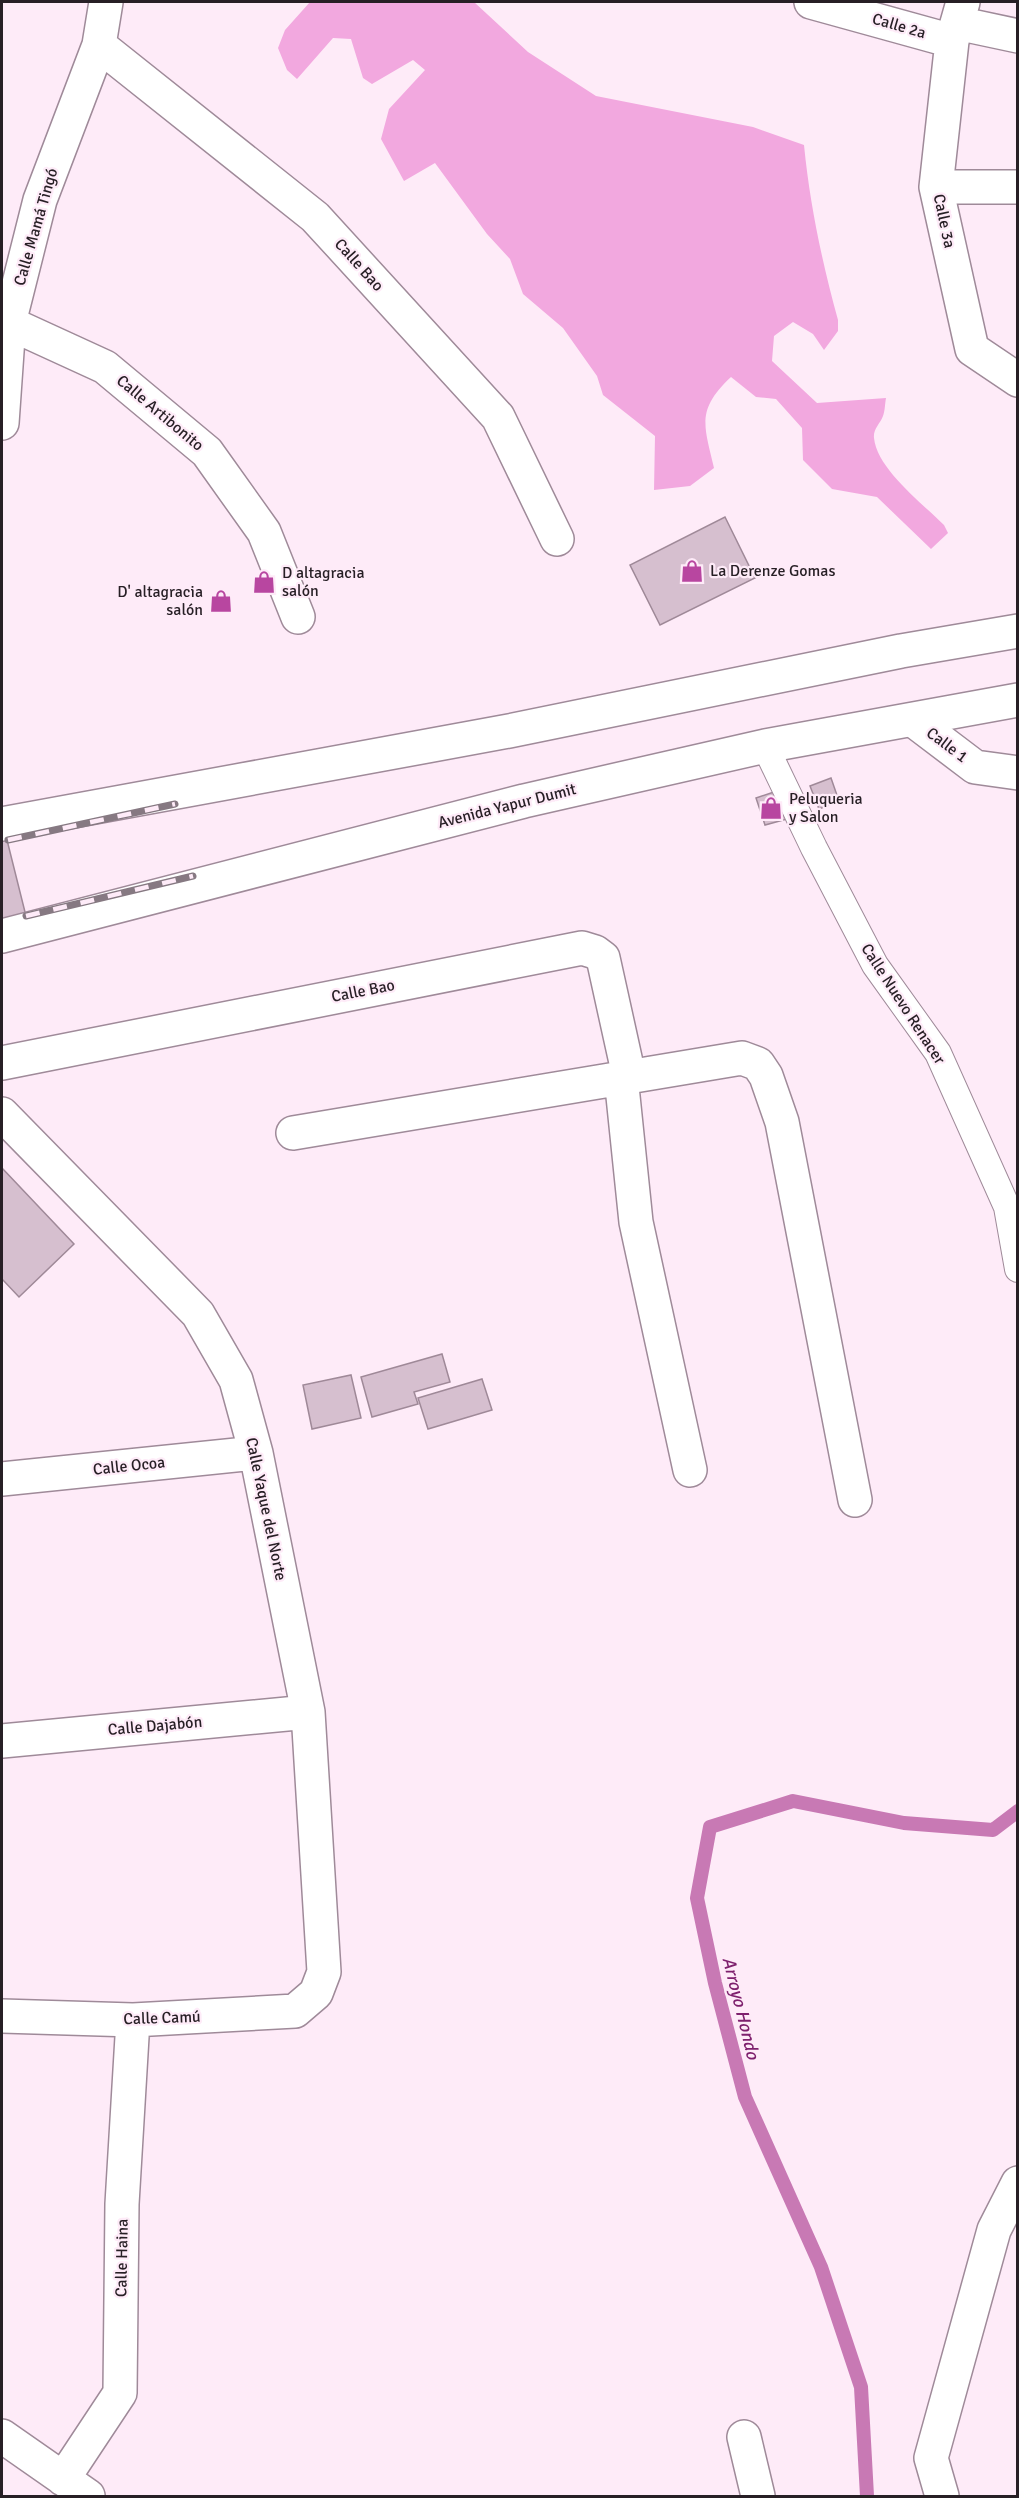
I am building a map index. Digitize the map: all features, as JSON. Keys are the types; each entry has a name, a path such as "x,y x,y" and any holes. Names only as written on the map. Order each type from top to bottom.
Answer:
{"street":[{"name":"Calle Mamá Tingó","path":"2,423 6,336 40,200 99,45 105,2"},
{"name":"Calle 2a","path":"811,2 958,22 1017,36"},
{"name":"Calle 3a","path":"958,22 936,187 972,349 1017,380"},
{"name":"Calle Bao","path":"99,45 315,217 498,417 557,539"},
{"path":"936,187 1017,187"},
{"name":"Calle Artibonito","path":"6,336 105,367 207,452 264,532 298,617"},
{"path":"2,824 497,733 809,669 1017,631"},
{"name":"Avenida Yapur Dumit","path":"2,936 524,801 765,746 1017,700"},
{"name":"Calle 1","path":"913,720 975,767 1017,773"},
{"name":"Calle Bao","path":"2,1063 582,948 595,951 603,958 625,1076"},
{"path":"293,1133 742,1058 758,1064 766,1076 782,1122 855,1500"},
{"path":"625,1076 636,1222 690,1470"},
{"name":"Calle Yaque del Norte","path":"2,1114 198,1314 236,1380 256,1453 308,1712 324,1972 316,1993"},
{"name":"Calle Ocoa","path":"2,1479 256,1453"},
{"name":"Calle Dajabón","path":"2,1741 308,1712"},
{"name":"Calle Camú","path":"2,2016 133,2020 295,2011 316,1993"},
{"name":"Calle Haina","path":"76,2488 120,2393 122,2204 133,2020"},
{"path":"942,2496 932,2458 994,2230 1017,2183"},
{"path":"2,2436 76,2488"},
{"path":"744,2437 758,2496"}],"lane":[{"name":"Calle Nuevo Renacer","path":"765,746 814,848 875,965 938,1053 1007,1207 1017,1269"}],"shaded area":[{"path":"310,2 474,2 528,52 596,96 753,127 804,145 813,211 838,320 838,331 824,350 813,334 793,322 774,336 772,361 817,403 886,398 884,414 874,435 877,450 892,474 944,525 948,533 931,549 877,497 832,489 803,460 802,428 776,399 756,397 731,377 712,399 706,419 714,468 690,486 654,490 655,436 603,395 597,376 563,328 523,294 510,259 487,234 435,163 404,181 381,139 389,109 425,70 413,60 372,84 363,78 351,39 333,38 297,79 287,70 278,48 285,30"}],"building":[{"name":"La Derenze Gomas","path":"725,517 755,578 660,625 630,565"},
{"path":"831,778 839,801 819,809 810,786"},
{"name":"Peluqueria y Salon","path":"777,791 787,819 765,825 756,798"},
{"path":"2,820 26,916 2,943"},
{"path":"2,1168 74,1244 19,1297 2,1279"},
{"path":"442,1354 450,1382 414,1392 418,1404 372,1417 361,1377"},
{"path":"351,1375 361,1418 312,1429 303,1385"},
{"path":"482,1379 492,1410 428,1429 418,1398"}],"waterway":[{"name":"Arroyo Hondo","path":"867,2496 861,2387 821,2267 745,2097 715,1983 697,1898 710,1827 793,1801 904,1823 993,1830 1018,1811"}],"railway":[{"path":"8,840 175,804"},
{"path":"26,916 193,876"}],"place":[{"name":"La Derenze Gomas","path":"692,571"},
{"name":"D altagracia salón","path":"264,582"},
{"name":"D' altagracia salón","path":"221,601"},
{"name":"Peluqueria y Salon","path":"771,808"}]}
